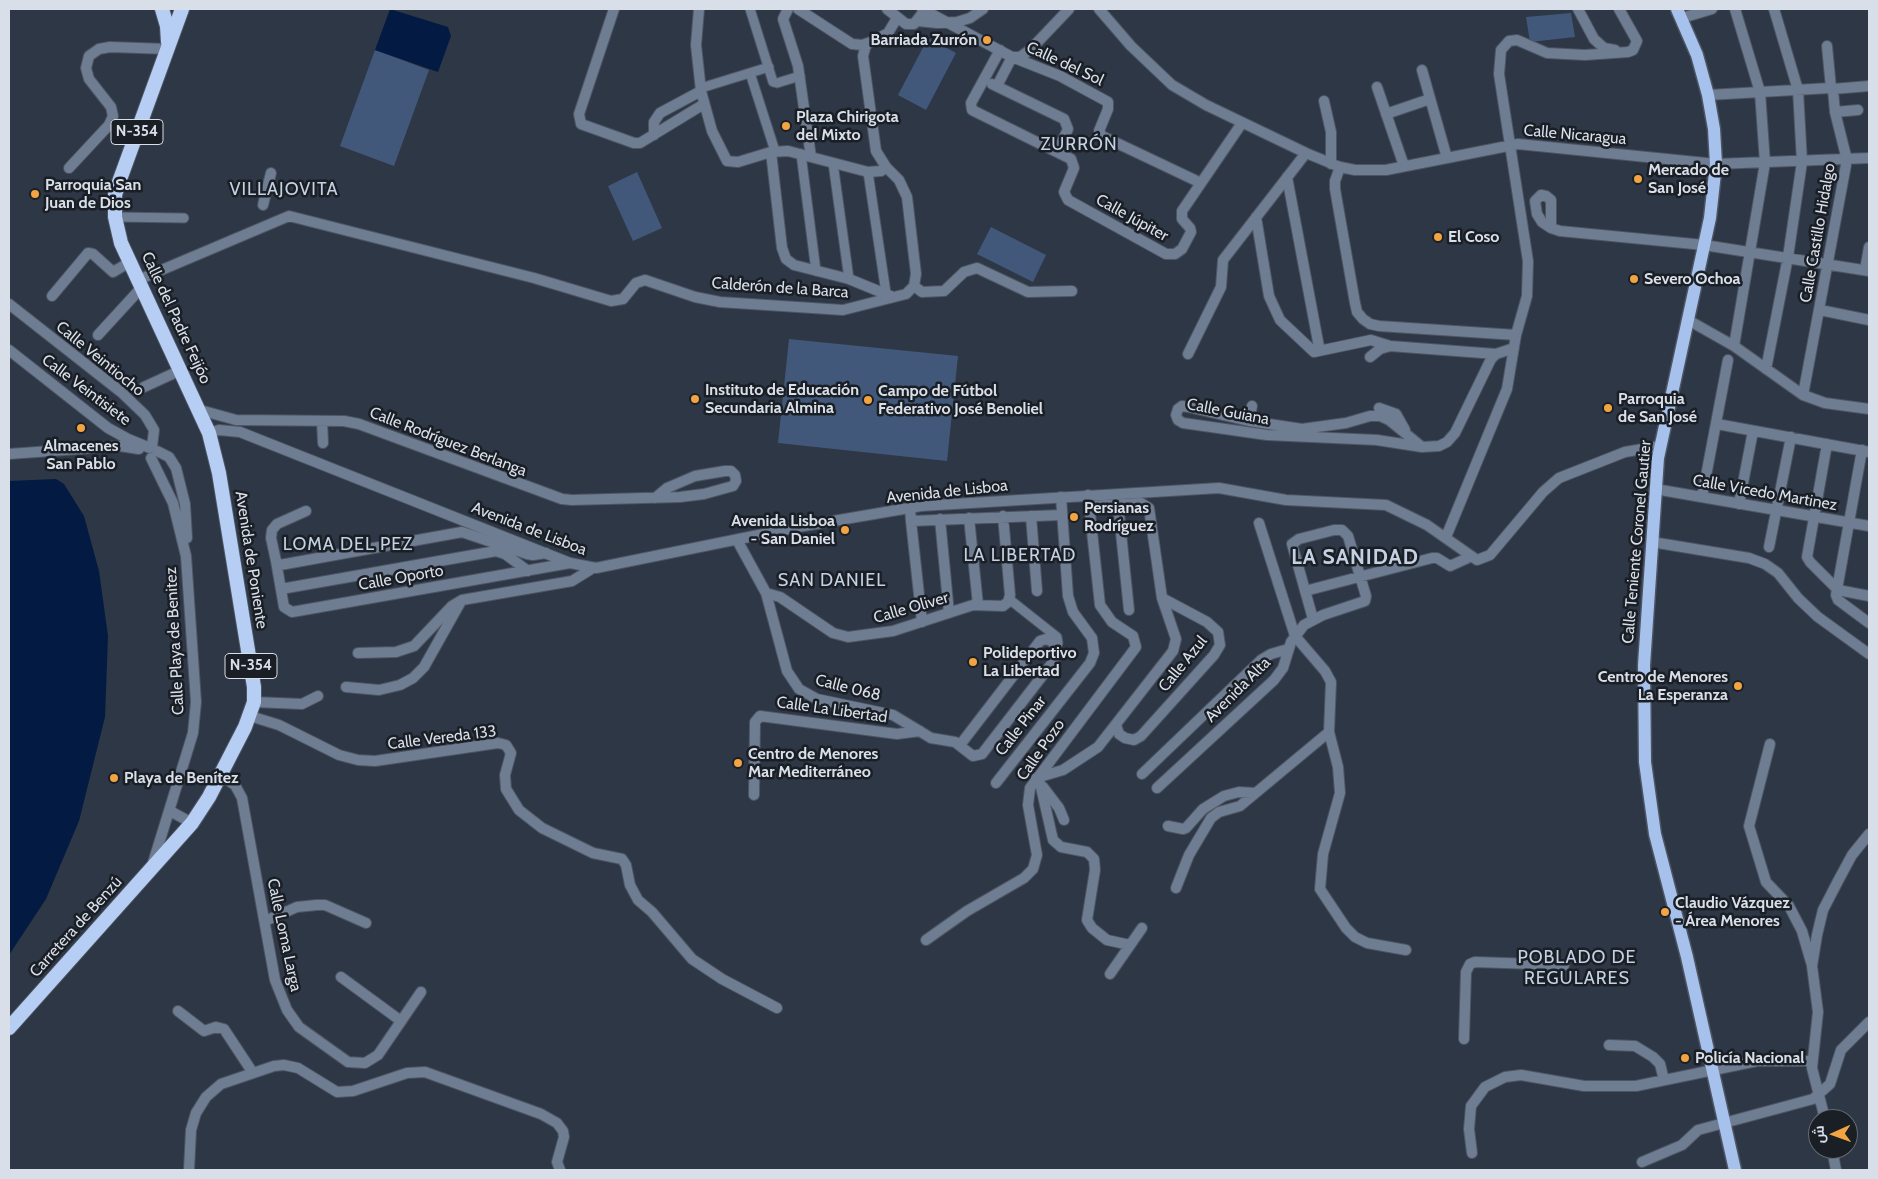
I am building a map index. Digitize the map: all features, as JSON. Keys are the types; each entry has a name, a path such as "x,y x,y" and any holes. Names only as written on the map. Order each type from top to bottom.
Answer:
{"highway":[{"name":"N-354","path":"162,9 168,26 168,49"},
{"name":"N-354","path":"114,217 115,195 119,182 182,9"},
{"name":"Calle del Padre Feijóo","path":"114,217 116,230 130,262 209,433"},
{"name":"Avenida de Poniente","path":"150,872 192,822 220,775 250,716 254,702 254,687 219,473 209,433"},
{"name":"Carretera de Benzú","path":"9,1028 150,872"}],"main road":[{"name":"Calle Teniente Coronel Gautier","path":"1680,13 1697,55 1708,95 1714,129 1716,164 1710,218 1660,446 1655,489 1644,665 1647,786 1655,834 1680,930 1735,1170"}],"street":[{"path":"614,9 579,114 579,121 584,126 634,143 640,143 704,104"},
{"path":"699,9 696,44 701,89 712,131 727,161 738,162 773,152 788,151 868,172 881,172 886,168"},
{"path":"750,9 775,83 800,76"},
{"path":"788,9 783,19 795,52 800,76 816,272"},
{"path":"798,9 852,44 862,45 872,42"},
{"path":"887,9 910,25 918,21 946,23 970,18 983,9"},
{"path":"918,21 921,9 939,16 946,23 1012,57 1026,54 1068,9"},
{"path":"1099,9 1131,46 1172,86 1242,123 1336,166 1370,171 1509,146 1529,278 1527,296 1516,335 1512,372 1504,400 1446,537"},
{"path":"1578,9 1594,39 1604,48 1628,52 1633,50 1637,41 1619,9"},
{"path":"1680,13 1712,9"},
{"path":"1734,346 1765,163 1760,92 1735,9"},
{"path":"1766,369 1788,257 1802,162 1798,90 1774,9"},
{"path":"898,18 888,33 866,45 863,56 876,151 886,168 899,180 907,197 916,274 914,286 922,292 944,291 964,272 977,268 1028,292 1072,291"},
{"name":"Calle Nicaragua","path":"1628,52 1566,55 1547,53 1517,40 1504,44 1501,50 1499,74 1509,146 1527,145 1716,164 1869,158"},
{"name":"Calle Castillo Hidalgo","path":"1803,395 1829,264 1846,159 1835,112 1827,46"},
{"path":"69,168 109,125 113,116 111,107 88,79 86,68 89,56 99,49 110,47 168,49"},
{"path":"984,80 1064,119 1068,129 1057,152 974,112 971,104 1000,50"},
{"path":"997,86 1012,57"},
{"name":"Calle del Sol","path":"1012,57 1060,76 1105,100 1109,105 1100,128 1100,134 1201,183"},
{"path":"654,135 654,122 660,113 701,89 769,67"},
{"path":"1422,70 1447,158"},
{"path":"750,73 773,152 784,254 794,265 849,279 890,295"},
{"path":"1377,86 1404,166"},
{"path":"1708,95 1869,86"},
{"path":"1386,114 1430,98"},
{"path":"1324,101 1332,132 1336,166 1335,189 1357,312 1370,324 1379,326 1516,335"},
{"path":"1835,112 1858,110"},
{"name":"Calle Júpiter","path":"1057,152 1071,158 1074,163 1074,168 1064,192 1068,200 1166,254 1175,254 1182,249 1191,232 1181,215 1242,123"},
{"path":"1188,354 1221,286 1223,260 1306,152"},
{"path":"833,163 849,279"},
{"path":"868,172 890,295"},
{"path":"263,205 271,173"},
{"path":"1287,177 1319,347 1317,351"},
{"name":"Calderón de la Barca","path":"140,284 289,216 483,264 611,301 623,299 636,284 645,280 695,297 720,302 843,310 890,295 910,292 914,286"},
{"path":"114,217 184,218"},
{"path":"1256,217 1269,296 1275,313 1285,326 1312,350 1317,351 1371,340 1390,346 1496,354 1514,348"},
{"path":"1551,228 1573,234 1704,244 1867,271 1869,247"},
{"path":"52,296 88,253 93,254 113,272 130,262"},
{"path":"98,335 140,284"},
{"name":"Calle Veintiocho","path":"9,304 121,392 145,415 154,430 151,451"},
{"path":"1820,310 1869,320"},
{"path":"1688,320 1734,346 1803,395 1825,403 1869,409"},
{"path":"1370,357 1380,349 1390,346"},
{"name":"Calle Veintisiete","path":"9,350 108,428 151,451"},
{"name":"Calle Guiana","path":"1422,447 1389,420 1380,416 1370,416 1346,423 1302,429 1249,421 1182,406 1176,415 1178,420 1183,423 1267,435 1377,440 1422,447 1439,446 1451,437 1496,354"},
{"path":"1702,497 1728,360"},
{"path":"144,387 181,370"},
{"path":"1249,421 1252,406"},
{"path":"1379,408 1396,414 1408,436"},
{"name":"Calle Rodríguez Berlanga","path":"200,410 228,419 344,421 367,427 562,500 655,498 680,497 728,489 736,481 735,475 731,471 725,471 695,476 674,485 655,498"},
{"path":"322,421 323,442"},
{"path":"1716,424 1866,451 1850,523 1838,590 1838,600 1869,623"},
{"path":"102,447 106,441 108,428"},
{"name":"Avenida de Lisboa","path":"209,433 224,430 240,432 570,563 593,568 910,508 1088,494 1220,488 1286,500 1378,504 1400,510 1446,537 1470,558"},
{"path":"1739,504 1753,431"},
{"path":"1769,548 1791,437"},
{"path":"1826,444 1808,557 1810,562 1838,590 1869,596"},
{"path":"9,454 129,446 169,457 178,477 187,523 186,556"},
{"path":"1305,591 1432,558 1437,558 1450,566 1470,558 1477,560 1490,555 1543,492 1559,478 1625,452 1660,446"},
{"path":"151,451 173,503 186,556"},
{"name":"Calle Vicedo Martinez","path":"1655,489 1869,526"},
{"path":"1088,494 1089,506 1145,504 1149,508 1162,598"},
{"path":"911,521 1061,515 1061,497"},
{"path":"1118,504 1129,610"},
{"name":"Calle Pozo","path":"926,940 967,911 1024,878 1033,869 1037,855 1028,799 1038,781 1136,648 1133,636 1112,622 1103,610 1089,506"},
{"path":"910,508 922,622"},
{"name":"Calle Oporto","path":"306,511 277,524 272,530 271,538 284,607 292,612 570,563"},
{"name":"Calle Pinar","path":"996,783 1090,663 1094,653 1092,638 1073,612 1067,590 1061,515"},
{"path":"1003,516 1009,597 1057,638 1056,648"},
{"path":"1031,516 1037,591"},
{"path":"969,518 978,605"},
{"path":"940,519 949,613"},
{"path":"1259,523 1295,636 1322,666 1331,682 1329,732 1338,767 1340,793 1323,854 1320,889 1346,928 1355,937 1367,943 1406,950"},
{"path":"1314,619 1292,544 1299,539 1334,530 1342,530 1348,536 1360,577"},
{"path":"276,561 285,566 462,532 527,554 546,553"},
{"name":"Calle 068","path":"737,540 766,593 787,671 799,689 817,699 893,714 930,738 960,745 973,756 979,755 1000,731 1053,662 1056,648"},
{"path":"1652,542 1749,558 1765,564 1778,573 1798,598 1818,618 1869,654"},
{"path":"281,589 496,551 505,554 528,571"},
{"name":"Calle Playa de Benitez","path":"150,872 193,733 196,702 186,556"},
{"path":"358,653 396,652 409,649 420,642 452,606 462,600 572,581 593,568"},
{"name":"Avenida Alta","path":"1157,788 1274,680 1283,668 1288,649 1295,636 1314,619 1365,601 1366,596 1360,577"},
{"name":"Calle Oliver","path":"766,593 780,597 826,629 840,635 881,634 978,605 1000,607 1005,605 1009,597"},
{"name":"Calle Azul","path":"1162,598 1207,622 1218,632 1220,645 1214,655 1141,736 1134,740 1125,738 1119,734 1116,725 1173,651 1176,640 1162,598"},
{"path":"346,688 379,690 400,685 413,678 424,667 462,600"},
{"path":"960,745 1040,641 1050,640 1056,648"},
{"path":"1142,774 1261,660 1271,654 1288,649"},
{"path":"254,702 302,704 318,696"},
{"name":"Calle Vereda 133","path":"250,716 293,731 334,753 358,760 375,761 498,743 506,745 511,753 505,775 506,789 519,810 542,828 593,853 622,858 626,864 630,885 638,900 652,912 692,959 722,979 777,1008"},
{"name":"Calle La Libertad","path":"754,795 755,722 760,716 897,734 920,731"},
{"path":"1038,781 1063,770 1087,756 1116,725"},
{"path":"1176,888 1189,855 1210,818 1223,810 1240,806 1329,732"},
{"path":"1770,744 1748,826 1766,882 1789,906 1802,931 1812,966 1818,1012 1812,1061 1822,1109"},
{"name":"Calle Loma Larga","path":"220,775 234,785 242,798 275,980 286,1010 299,1027 342,1059 359,1064 370,1062 378,1055 421,992"},
{"path":"1038,781 1059,808 1064,820"},
{"path":"1038,781 1053,840 1061,847 1088,852 1094,859 1095,870 1087,920 1092,928 1107,940 1130,945"},
{"path":"1168,826 1186,828 1203,809 1224,796 1239,792 1255,793"},
{"path":"170,811 192,822"},
{"path":"1812,966 1823,910 1852,855 1869,834"},
{"path":"265,921 297,907 317,904 325,905 366,923"},
{"path":"1110,974 1142,928"},
{"path":"1464,1039 1466,972 1470,964 1475,962 1564,965"},
{"path":"341,977 401,1021"},
{"path":"178,1011 202,1030 209,1031 220,1027 224,1029 253,1073"},
{"path":"1642,1162 1682,1145 1698,1130 1810,1100 1818,1096 1830,1084 1840,1050 1869,1022"},
{"path":"1610,1045 1638,1047 1653,1056 1660,1064 1664,1080"},
{"path":"1472,1153 1469,1129 1471,1106 1480,1092 1498,1079 1521,1075 1562,1083 1636,1086 1757,1061 1812,1061"},
{"path":"189,1170 192,1130 201,1105 221,1084 279,1065 292,1066 337,1092 345,1092 407,1073 431,1073 551,1118 563,1132 564,1137 557,1162 560,1170"}],"shaded area":[{"path":"390,9 448,27 451,36 438,72 375,50"},
{"path":"1571,13 1575,37 1530,42 1526,17"},
{"path":"928,38 956,53 926,110 898,95"},
{"path":"375,50 429,70 394,166 340,146"},
{"path":"637,172 662,228 633,241 608,186"},
{"path":"991,227 1046,255 1033,282 977,254"},
{"name":"Campo de Fútbol Federativo José Benoliel","path":"789,339 958,356 947,461 778,443"},
{"path":"56,479 64,484 84,516 99,571 108,636 105,717 79,821 46,899 9,955 9,481"}],"place":[{"name":"Barriada Zurrón","path":"987,40"},
{"name":"Plaza Chirigota del Mixto","path":"786,126"},
{"name":"Mercado de San José","path":"1638,179"},
{"name":"Parroquia San Juan de Dios","path":"35,194"},
{"name":"El Coso","path":"1438,237"},
{"name":"Severo Ochoa","path":"1634,279"},
{"name":"Instituto de Educación Secundaria Almina","path":"695,399"},
{"name":"Campo de Fútbol Federativo José Benoliel","path":"868,400"},
{"name":"Parroquia de San José","path":"1608,408"},
{"name":"Almacenes San Pablo","path":"81,428"},
{"name":"Persianas Rodríguez","path":"1074,517"},
{"name":"Avenida Lisboa - San Daniel","path":"845,530"},
{"name":"Polideportivo La Libertad","path":"973,662"},
{"name":"Centro de Menores La Esperanza","path":"1738,686"},
{"name":"Centro de Menores Mar Mediterráneo","path":"738,763"},
{"name":"Playa de Benítez","path":"114,778"},
{"name":"Claudio Vázquez - Área Menores","path":"1665,912"},
{"name":"Policía Nacional","path":"1685,1058"}],"district":[{"name":"ZURRÓN","path":"1079,145"},
{"name":"VILLAJOVITA","path":"284,190"},
{"name":"LOMA DEL PEZ","path":"348,545"},
{"name":"LA LIBERTAD","path":"1020,556"},
{"name":"LA SANIDAD","path":"1355,558"},
{"name":"SAN DANIEL","path":"832,581"},
{"name":"POBLADO DE REGULARES","path":"1577,968"}]}
